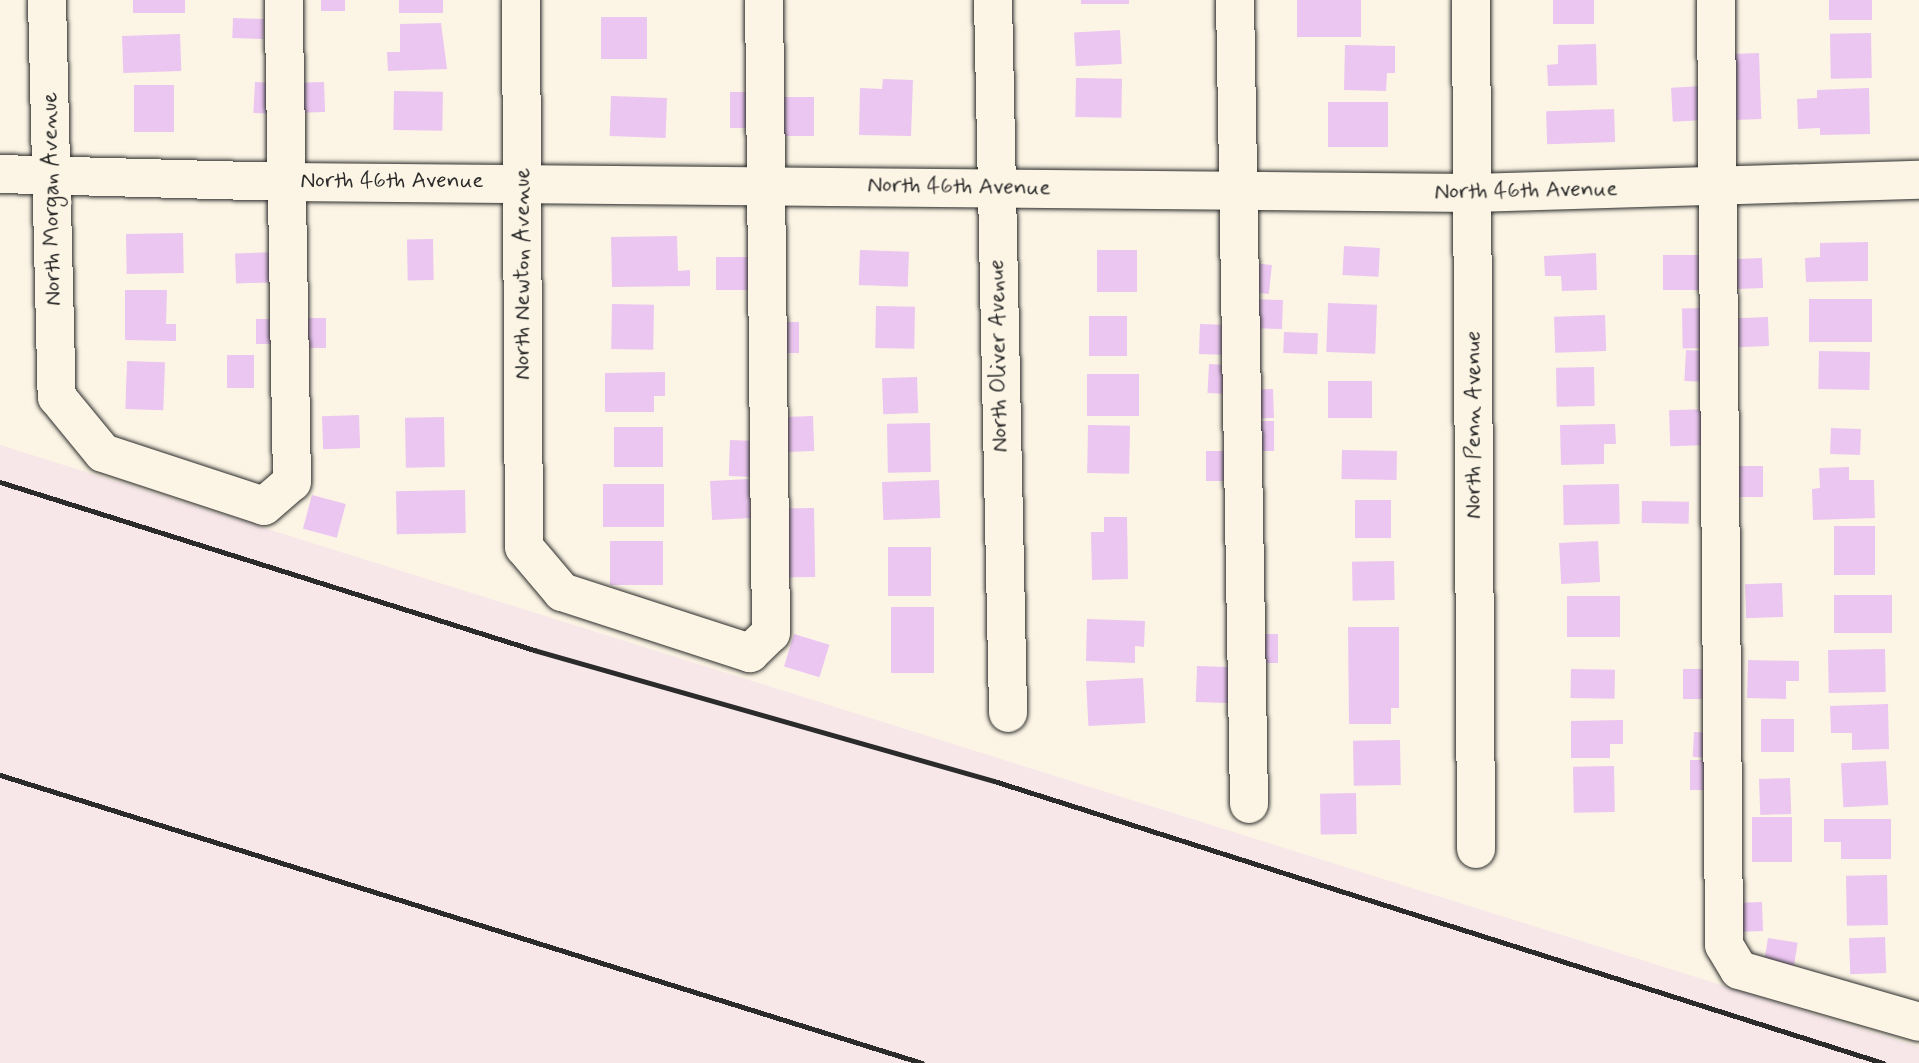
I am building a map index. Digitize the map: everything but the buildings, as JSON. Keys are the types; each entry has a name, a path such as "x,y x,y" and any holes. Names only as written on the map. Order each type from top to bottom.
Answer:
{"street":[{"name":"North Morgan Avenue","path":"47,0 57,397 103,453 264,506 292,482 286,182"},
{"path":"284,0 286,182"},
{"name":"North Newton Avenue","path":"521,0 524,547 562,592 750,653 771,633 765,184"},
{"path":"764,0 765,184"},
{"name":"North Oliver Avenue","path":"993,0 1008,713"},
{"path":"1235,0 1249,804"},
{"name":"North Penn Avenue","path":"1471,0 1476,849"},
{"path":"1716,0 1724,945 1739,970 1919,1022"},
{"name":"North 46th Avenue","path":"0,174 286,182 523,181 1473,193 1919,180"}],"shaded area":[{"path":"0,445 1919,1047 1919,1063 0,1063"}],"railway":[{"path":"0,482 534,650 994,781 1883,1063"},
{"path":"0,775 922,1063"}]}
